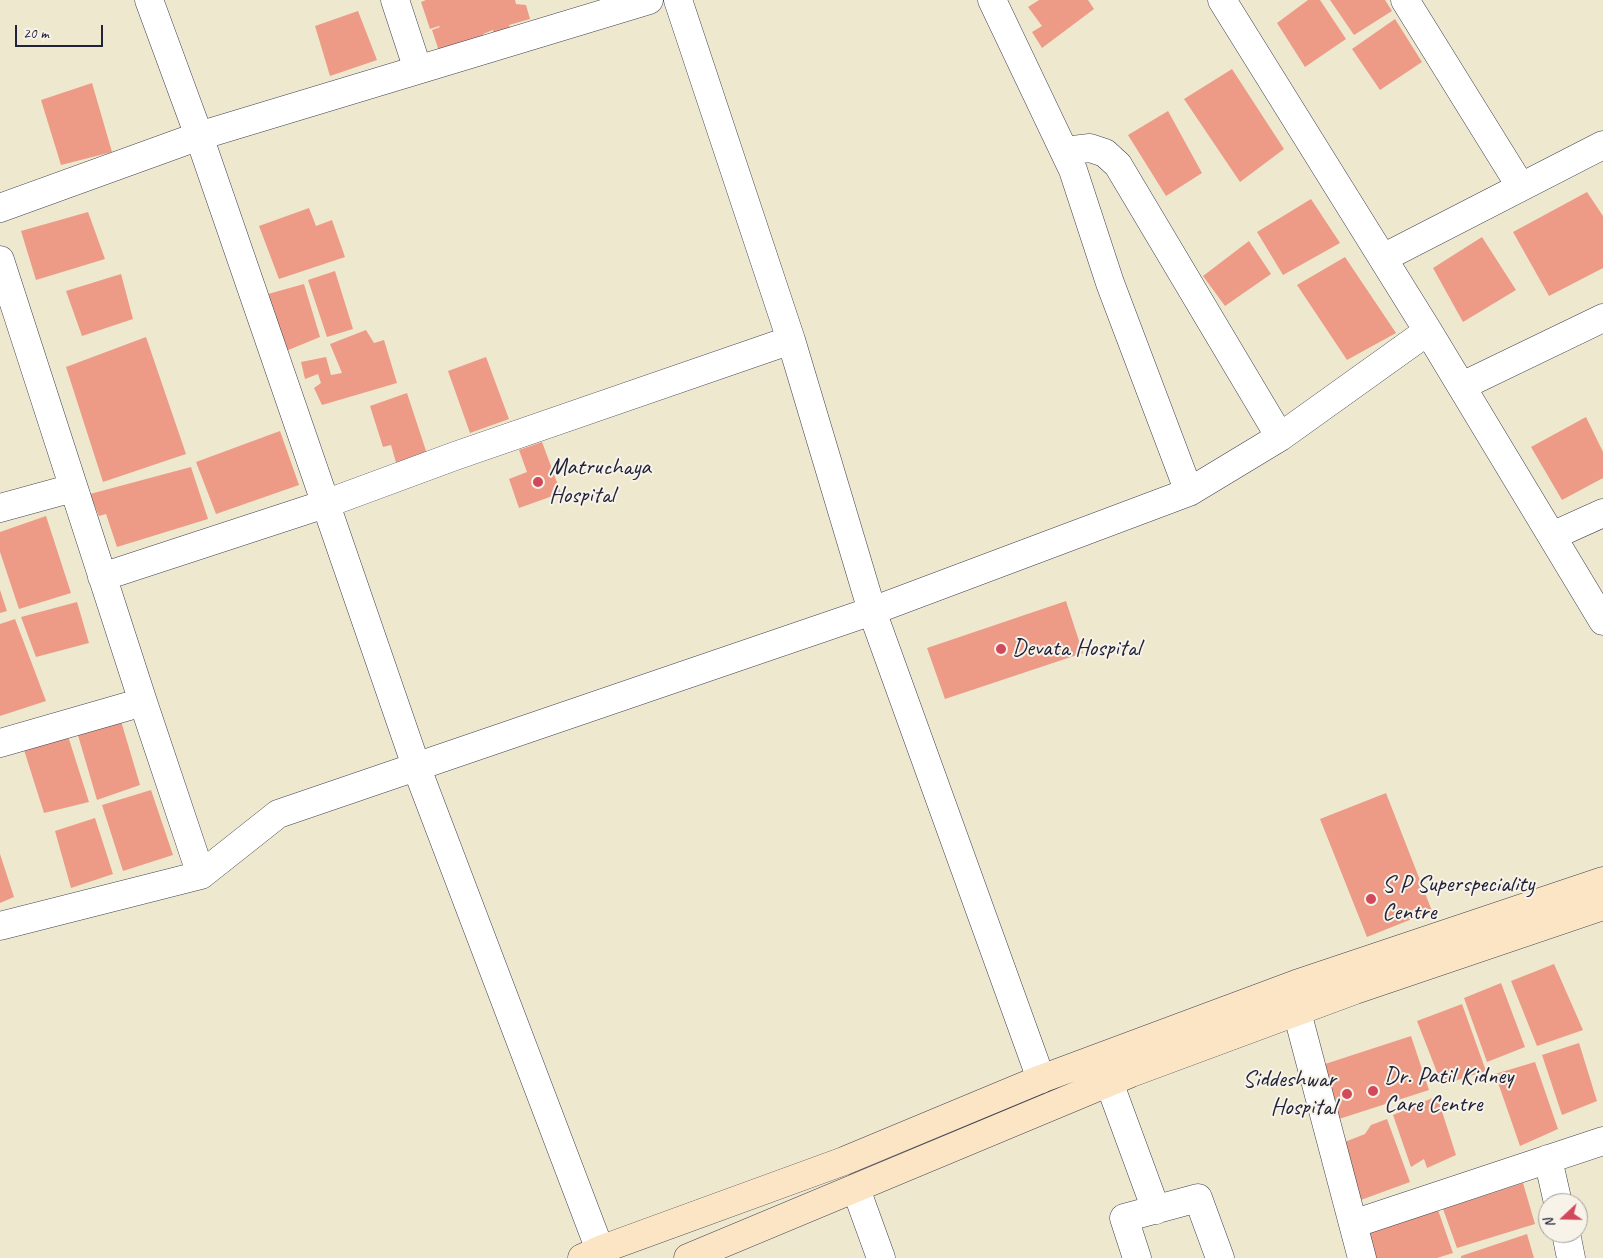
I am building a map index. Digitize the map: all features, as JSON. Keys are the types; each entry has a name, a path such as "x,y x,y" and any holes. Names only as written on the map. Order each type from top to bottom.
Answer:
{"main road":[{"path":"688,1258 1109,1082 1292,1000 1603,881"},
{"path":"591,1254 844,1161 1041,1079 1292,1000 1355,990 1603,906"}],"street":[{"path":"149,0 199,136 416,766 591,1254"},
{"path":"395,0 418,70"},
{"path":"0,208 199,136 649,0"},
{"path":"678,0 791,340 872,611 1041,1079"},
{"path":"992,0 1073,170 1110,283 1189,492"},
{"path":"1222,0 1462,386 1603,621"},
{"path":"1405,0 1521,187"},
{"path":"1383,258 1603,144"},
{"path":"1064,151 1090,148 1106,153 1118,164 1280,437"},
{"path":"0,260 102,577 201,875"},
{"path":"1462,386 1603,318"},
{"path":"0,926 201,875 278,814 872,611 1189,492 1280,437 1428,331"},
{"path":"102,577 326,504 455,456 791,340"},
{"path":"0,508 73,488"},
{"path":"1552,536 1603,513"},
{"path":"0,743 143,702"},
{"path":"1292,1000 1362,1258"},
{"path":"1109,1082 1156,1210"},
{"path":"1353,1224 1603,1141"},
{"path":"1548,1159 1556,1193"},
{"path":"856,1189 881,1258"},
{"path":"1137,1258 1124,1218 1198,1198 1220,1258"},
{"path":"1568,1243 1572,1258"}],"building":[{"path":"426,0 515,0 516,4 526,5 530,19 509,25 511,31 494,37 493,30 483,34 487,47 440,54 432,30 440,27 430,29 421,2"},
{"path":"1039,0 1088,0 1094,9 1042,48 1032,32 1042,26 1028,7"},
{"path":"1308,0 1320,0 1346,39 1305,67 1277,23"},
{"path":"1330,0 1385,0 1392,11 1354,35"},
{"path":"358,11 377,60 330,76 315,26"},
{"path":"1395,19 1422,62 1380,90 1352,49"},
{"path":"1232,69 1284,149 1240,182 1184,99"},
{"path":"92,83 112,152 61,165 41,100"},
{"path":"1168,111 1202,173 1166,196 1128,135"},
{"path":"1587,192 1603,216 1603,268 1549,296 1513,232"},
{"path":"1311,199 1340,243 1283,275 1257,232"},
{"path":"309,208 316,226 332,220 345,257 279,279 259,226"},
{"path":"88,212 105,259 36,280 21,231"},
{"path":"1482,237 1516,290 1463,322 1433,268"},
{"path":"1249,241 1271,274 1225,306 1203,276"},
{"path":"1345,257 1396,333 1347,360 1297,285"},
{"path":"335,271 353,329 327,337 308,280"},
{"path":"121,274 133,319 82,336 66,291"},
{"path":"304,284 320,337 286,351 268,294"},
{"path":"366,330 374,343 384,340 397,383 322,405 314,388 321,383 318,374 305,379 301,362 326,357 331,375 342,373 330,344"},
{"path":"146,337 186,454 103,482 66,367"},
{"path":"486,357 509,419 470,433 448,371"},
{"path":"407,393 427,454 397,466 391,445 383,447 370,406"},
{"path":"1586,417 1603,452 1603,478 1562,500 1531,447"},
{"path":"280,431 299,485 216,514 196,462"},
{"path":"542,442 561,493 519,508 509,479 527,472 519,450"},
{"path":"191,467 208,519 117,547 106,514 99,516 90,494"},
{"path":"46,516 71,593 19,609 0,552 0,532"},
{"path":"0,590 7,611 0,613"},
{"path":"1066,601 1083,653 945,699 927,648"},
{"path":"77,602 89,643 36,657 21,617"},
{"path":"15,619 46,701 0,716 0,624"},
{"path":"121,721 140,785 97,800 77,732"},
{"path":"68,736 89,802 44,813 24,750"},
{"path":"151,790 173,855 123,871 102,805"},
{"path":"1386,793 1432,911 1367,937 1320,819"},
{"path":"95,818 113,874 71,888 55,831"},
{"path":"0,854 14,897 0,903"},
{"path":"1554,964 1583,1030 1537,1046 1511,981"},
{"path":"1501,983 1525,1047 1487,1062 1464,998"},
{"path":"1462,1004 1486,1071 1442,1085 1417,1021"},
{"path":"1411,1036 1429,1090 1339,1119 1322,1065"},
{"path":"1579,1043 1597,1101 1562,1115 1542,1055"},
{"path":"1535,1062 1558,1129 1520,1146 1495,1074"},
{"path":"1437,1096 1456,1155 1427,1168 1424,1159 1411,1167 1393,1115"},
{"path":"1387,1119 1410,1182 1358,1201 1342,1143 1365,1134 1371,1125"},
{"path":"1523,1183 1535,1224 1457,1248 1443,1209"},
{"path":"1438,1210 1453,1253 1437,1258 1372,1258 1365,1233"},
{"path":"1527,1234 1534,1258 1461,1258 1461,1256"}],"place":[{"name":"Matruchaya Hospital","path":"538,482"},
{"name":"Devata Hospital","path":"1001,649"},
{"name":"S P Superspeciality Centre","path":"1371,899"},
{"name":"Dr. Patil Kidney Care Centre","path":"1373,1091"},
{"name":"Siddeshwar Hospital","path":"1347,1094"}]}
